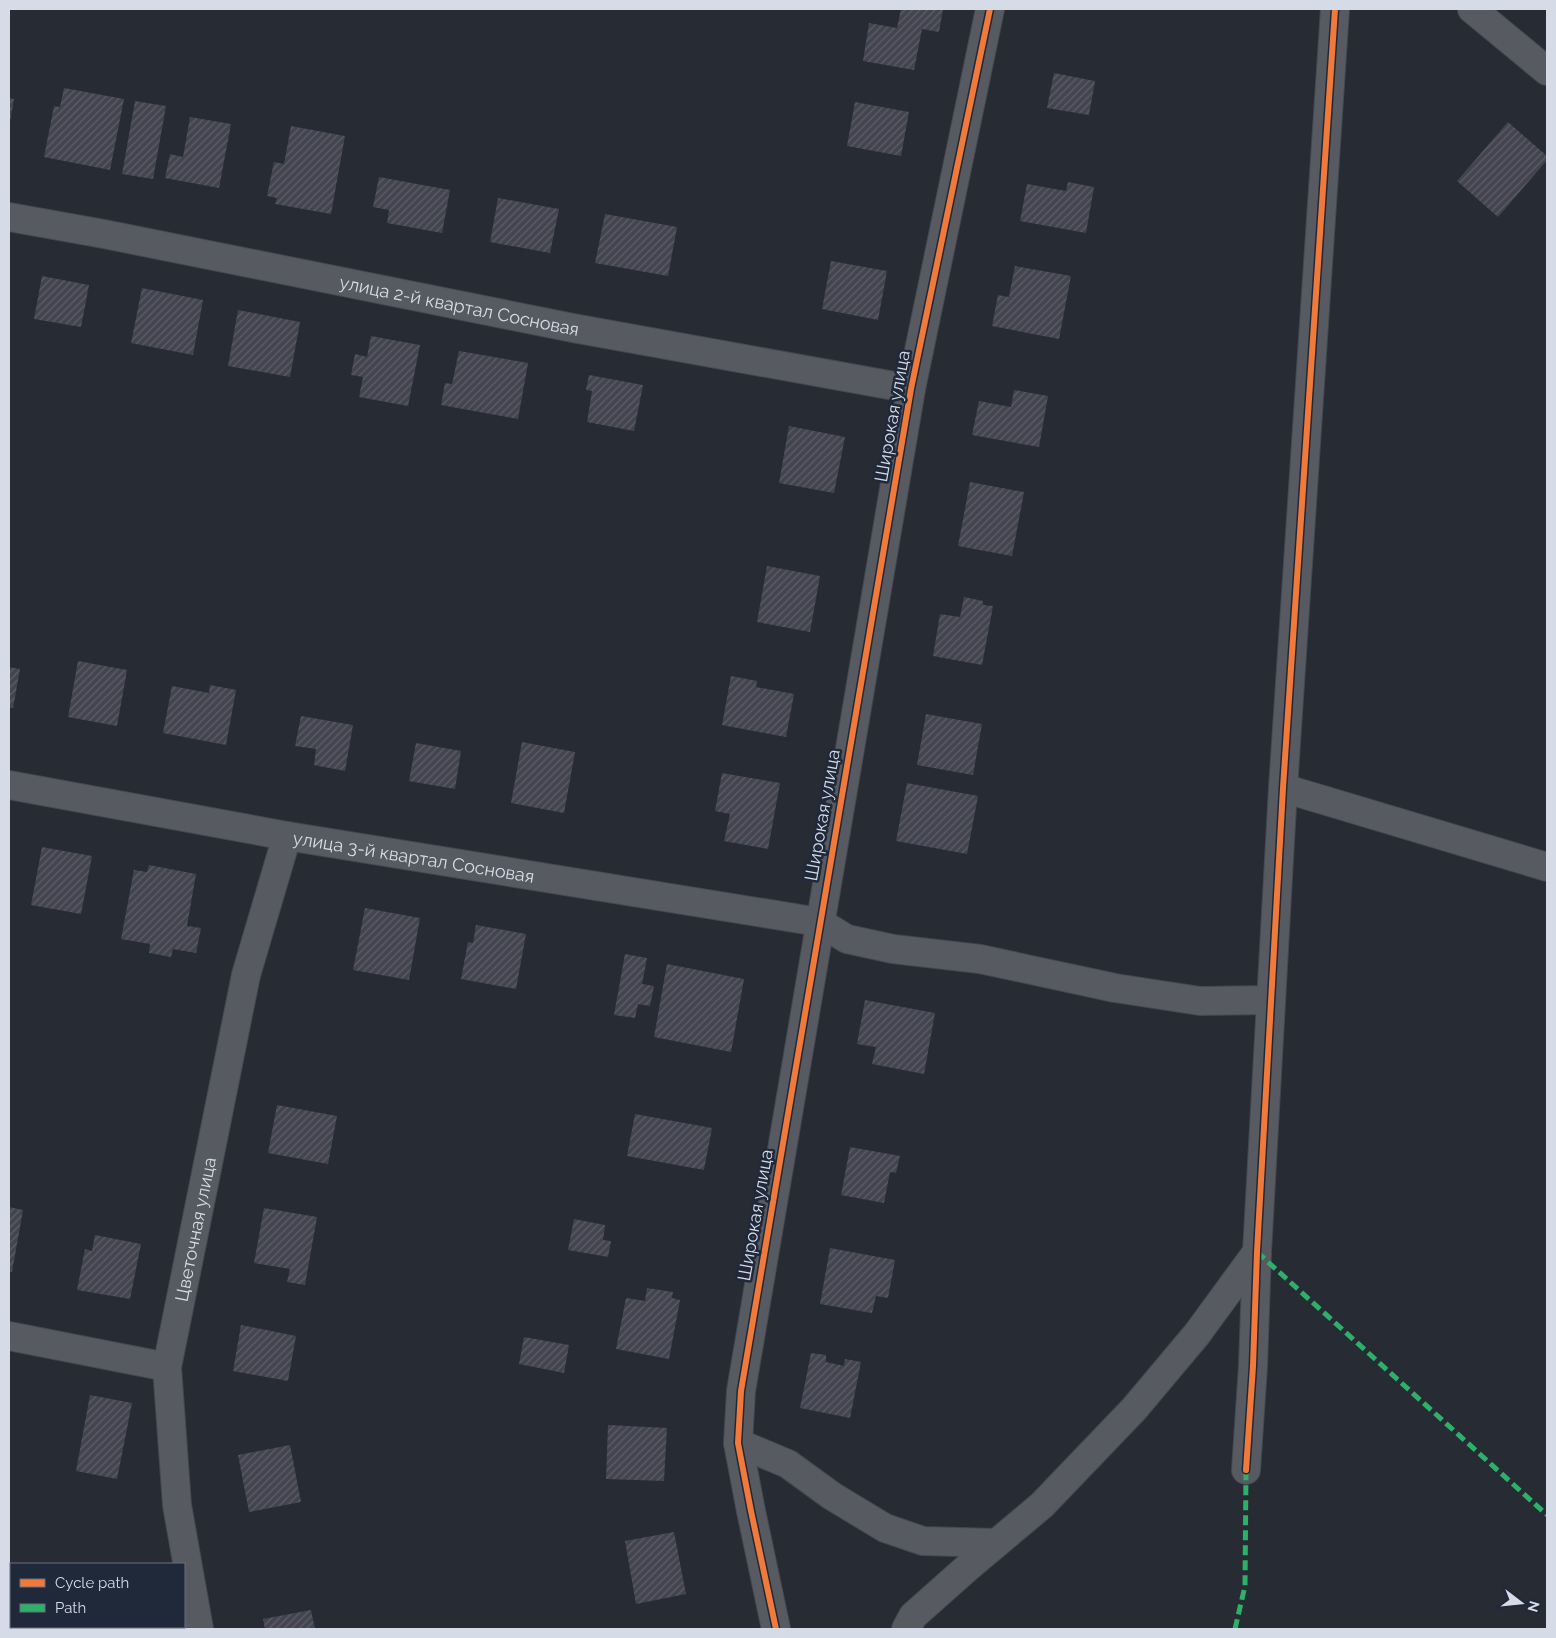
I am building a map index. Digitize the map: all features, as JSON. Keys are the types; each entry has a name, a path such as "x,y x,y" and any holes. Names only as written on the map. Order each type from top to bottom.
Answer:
{"street":[{"name":"Широкая улица","path":"776,1629 738,1443 741,1391 819,922 911,389 990,9"},
{"path":"1246,1470 1283,788 1335,9"},
{"path":"1472,9 1547,71"},
{"name":"улица 2-й квартал Сосновая","path":"9,217 104,234 573,328 911,389"},
{"name":"улица 3-й квартал Сосновая","path":"9,785 287,836 819,922"},
{"path":"1283,788 1547,867"},
{"name":"Цветочная улица","path":"199,1629 177,1505 167,1367 246,975 287,836"},
{"path":"819,922 847,939 892,949 980,959 1115,988 1200,1000 1271,1000"},
{"path":"906,1629 913,1616 1042,1505 1134,1409 1197,1334 1257,1252"},
{"path":"9,1336 167,1367"},
{"path":"738,1443 788,1464 832,1496 885,1528 923,1541 996,1544"}],"building":[{"path":"901,9 943,9 939,32 922,29 914,70 863,61 869,23 897,28"},
{"path":"1054,73 1095,81 1089,115 1047,108"},
{"path":"64,88 124,99 110,170 44,157 54,106 60,107"},
{"path":"9,98 14,99 10,122 9,122"},
{"path":"135,101 166,106 153,179 122,174"},
{"path":"855,102 909,112 901,156 847,146"},
{"path":"190,117 231,124 219,188 165,178 170,154 183,157"},
{"path":"1508,122 1547,156 1547,160 1498,217 1457,181"},
{"path":"291,126 345,136 331,214 275,204 277,198 267,196 274,162 284,164"},
{"path":"379,177 450,190 442,233 387,223 389,210 373,207"},
{"path":"1068,182 1094,187 1086,233 1020,221 1027,184 1066,191"},
{"path":"498,198 559,209 550,253 490,242"},
{"path":"605,214 677,227 668,276 595,263"},
{"path":"831,261 887,271 878,320 822,309"},
{"path":"1015,266 1071,276 1059,339 992,326 998,295 1009,297"},
{"path":"42,276 89,285 81,327 34,319"},
{"path":"142,288 203,300 193,355 131,343"},
{"path":"238,310 300,322 290,377 228,366"},
{"path":"371,336 420,345 408,406 359,397 363,377 351,375 355,354 367,357"},
{"path":"459,351 528,363 518,419 441,405 445,383 452,384"},
{"path":"589,375 643,385 634,431 587,422 592,391 586,390"},
{"path":"1014,390 1048,396 1039,447 972,435 979,401 1011,407"},
{"path":"789,426 845,437 834,493 779,483"},
{"path":"970,482 1024,492 1012,556 958,546"},
{"path":"767,566 820,576 810,632 757,622"},
{"path":"964,597 983,601 983,605 993,606 982,665 933,656 940,614 960,617"},
{"path":"78,661 127,670 117,726 68,717"},
{"path":"9,667 20,669 13,708 9,707"},
{"path":"731,676 757,681 756,687 794,694 786,737 722,725"},
{"path":"210,685 236,690 226,745 163,733 172,686 209,693"},
{"path":"926,714 982,724 973,775 917,765"},
{"path":"301,716 353,725 345,771 314,765 316,749 295,746"},
{"path":"522,742 575,752 564,813 511,803"},
{"path":"416,743 461,751 455,789 409,781"},
{"path":"722,773 780,783 768,849 724,841 730,814 715,811"},
{"path":"907,783 978,796 967,854 896,841"},
{"path":"42,847 92,856 81,914 31,905"},
{"path":"149,865 196,874 187,926 201,928 196,953 173,949 171,957 149,953 150,944 121,939 134,870 147,872"},
{"path":"365,908 420,918 409,980 353,970"},
{"path":"476,925 526,934 516,989 461,979 468,942 473,943"},
{"path":"625,954 647,958 642,984 654,986 650,1006 638,1004 635,1018 614,1015"},
{"path":"667,964 744,979 731,1052 654,1037"},
{"path":"865,1000 935,1013 924,1074 872,1064 876,1047 857,1044"},
{"path":"277,1105 337,1116 328,1164 268,1153"},
{"path":"635,1114 712,1128 704,1170 627,1156"},
{"path":"850,1147 900,1156 896,1173 890,1172 884,1203 841,1195"},
{"path":"9,1207 23,1210 12,1272 9,1271"},
{"path":"264,1208 317,1217 305,1285 287,1282 290,1269 254,1263"},
{"path":"574,1219 605,1225 603,1240 611,1241 608,1257 568,1250"},
{"path":"95,1235 141,1244 130,1299 77,1290 85,1249 92,1251"},
{"path":"830,1248 895,1260 888,1298 876,1296 872,1313 820,1304"},
{"path":"647,1288 673,1292 672,1298 680,1300 669,1359 616,1349 626,1298 645,1301"},
{"path":"241,1325 296,1336 288,1381 233,1371"},
{"path":"524,1337 569,1345 564,1373 519,1364"},
{"path":"811,1353 826,1355 826,1362 844,1366 845,1359 861,1362 850,1418 800,1408"},
{"path":"90,1395 132,1403 117,1479 76,1471"},
{"path":"608,1425 667,1428 664,1481 606,1479"},
{"path":"290,1445 301,1502 249,1512 238,1455"},
{"path":"674,1532 686,1594 636,1604 625,1541"},
{"path":"311,1610 315,1629 265,1629 263,1619"}],"marked path":[{"path":"1257,1252 1547,1515"},
{"path":"1235,1629 1245,1586 1246,1470"}],"cycle path":[{"path":"776,1629 738,1443 741,1391 911,389 990,9"},
{"path":"1246,1470 1283,788 1335,9"}]}
